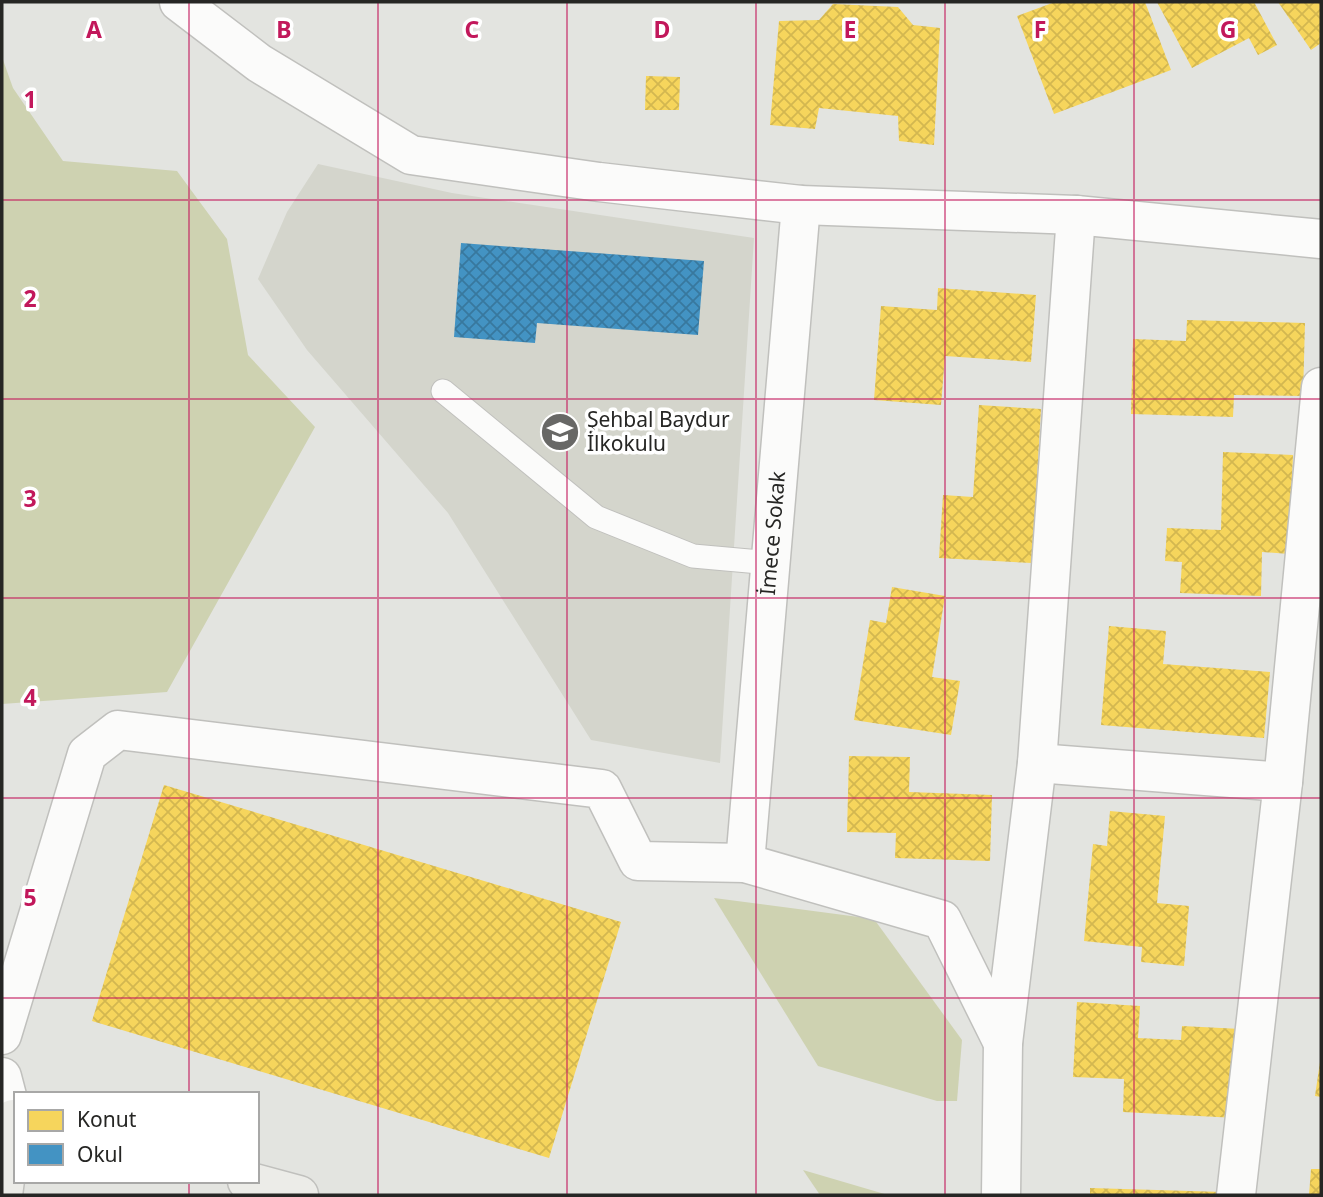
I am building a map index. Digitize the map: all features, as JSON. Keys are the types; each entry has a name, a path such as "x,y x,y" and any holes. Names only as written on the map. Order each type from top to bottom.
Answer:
{"main road":[{"path":"3,1195 10,1118"},
{"path":"254,1183 299,1195"}],"street":[{"path":"179,2 259,63 411,155 599,182 801,205 1076,215 1321,239"},
{"name":"İmece Sokak","path":"745,863 801,205"},
{"path":"1002,1195 1003,1043 1037,762 1076,215"},
{"path":"1236,1195 1283,782 1321,387"},
{"path":"2,1035 87,754 118,730 602,789 638,862 745,863 942,920 1003,1043"},
{"path":"1037,762 1283,782"},
{"path":"2,1077 10,1118"}],"lane":[{"path":"443,391 596,517 693,556 771,563"}],"shaded area":[{"name":"Şehbal Baydur İlkokulu","path":"318,164 452,193 754,238 720,763 591,740 448,513 307,350 258,279 287,212"}],"green space":[{"path":"2,57 13,88 63,161 177,171 227,239 248,355 315,427 167,692 2,704"},
{"path":"714,898 874,919 962,1040 957,1101 937,1101 818,1066"},
{"path":"803,1170 888,1195 820,1195"}],"building: Konut":[{"path":"1055,2 1145,2 1171,70 1054,114 1017,16"},
{"path":"1157,2 1254,2 1277,45 1258,55 1249,38 1192,68"},
{"path":"1278,2 1321,2 1321,43 1311,50"},
{"path":"833,4 898,7 913,25 940,28 934,145 899,141 898,116 819,108 815,129 770,125 779,21 819,20"},
{"path":"646,76 680,77 679,110 645,110"},
{"path":"938,288 1036,295 1031,362 945,356 941,405 874,400 881,306 937,310"},
{"path":"1187,320 1305,323 1303,396 1234,395 1233,417 1131,414 1133,339 1186,341"},
{"path":"979,405 1041,409 1032,563 939,558 943,495 973,497"},
{"path":"1223,452 1293,455 1289,554 1262,552 1261,596 1180,593 1182,562 1165,561 1167,528 1221,530"},
{"path":"892,587 945,596 932,677 960,681 951,735 854,720 870,620 886,623"},
{"path":"1109,626 1166,631 1163,664 1270,672 1264,738 1101,725"},
{"path":"849,756 910,757 909,792 992,795 990,861 895,858 896,833 847,832"},
{"path":"164,785 621,922 549,1158 92,1021"},
{"path":"1110,811 1165,816 1157,903 1189,906 1184,966 1141,962 1142,947 1084,941 1093,844 1107,846"},
{"path":"1077,1002 1140,1006 1138,1038 1181,1040 1182,1026 1241,1029 1236,1118 1123,1112 1124,1079 1073,1077"},
{"path":"1321,1062 1321,1097 1315,1096"},
{"path":"1311,1169 1321,1169 1321,1195 1309,1195"},
{"path":"1090,1188 1224,1192 1224,1195 1090,1195"}],"building: Okul":[{"path":"461,243 704,261 698,335 537,323 535,343 454,337"}],"place":[{"name":"Şehbal Baydur İlkokulu","path":"560,432"}]}
